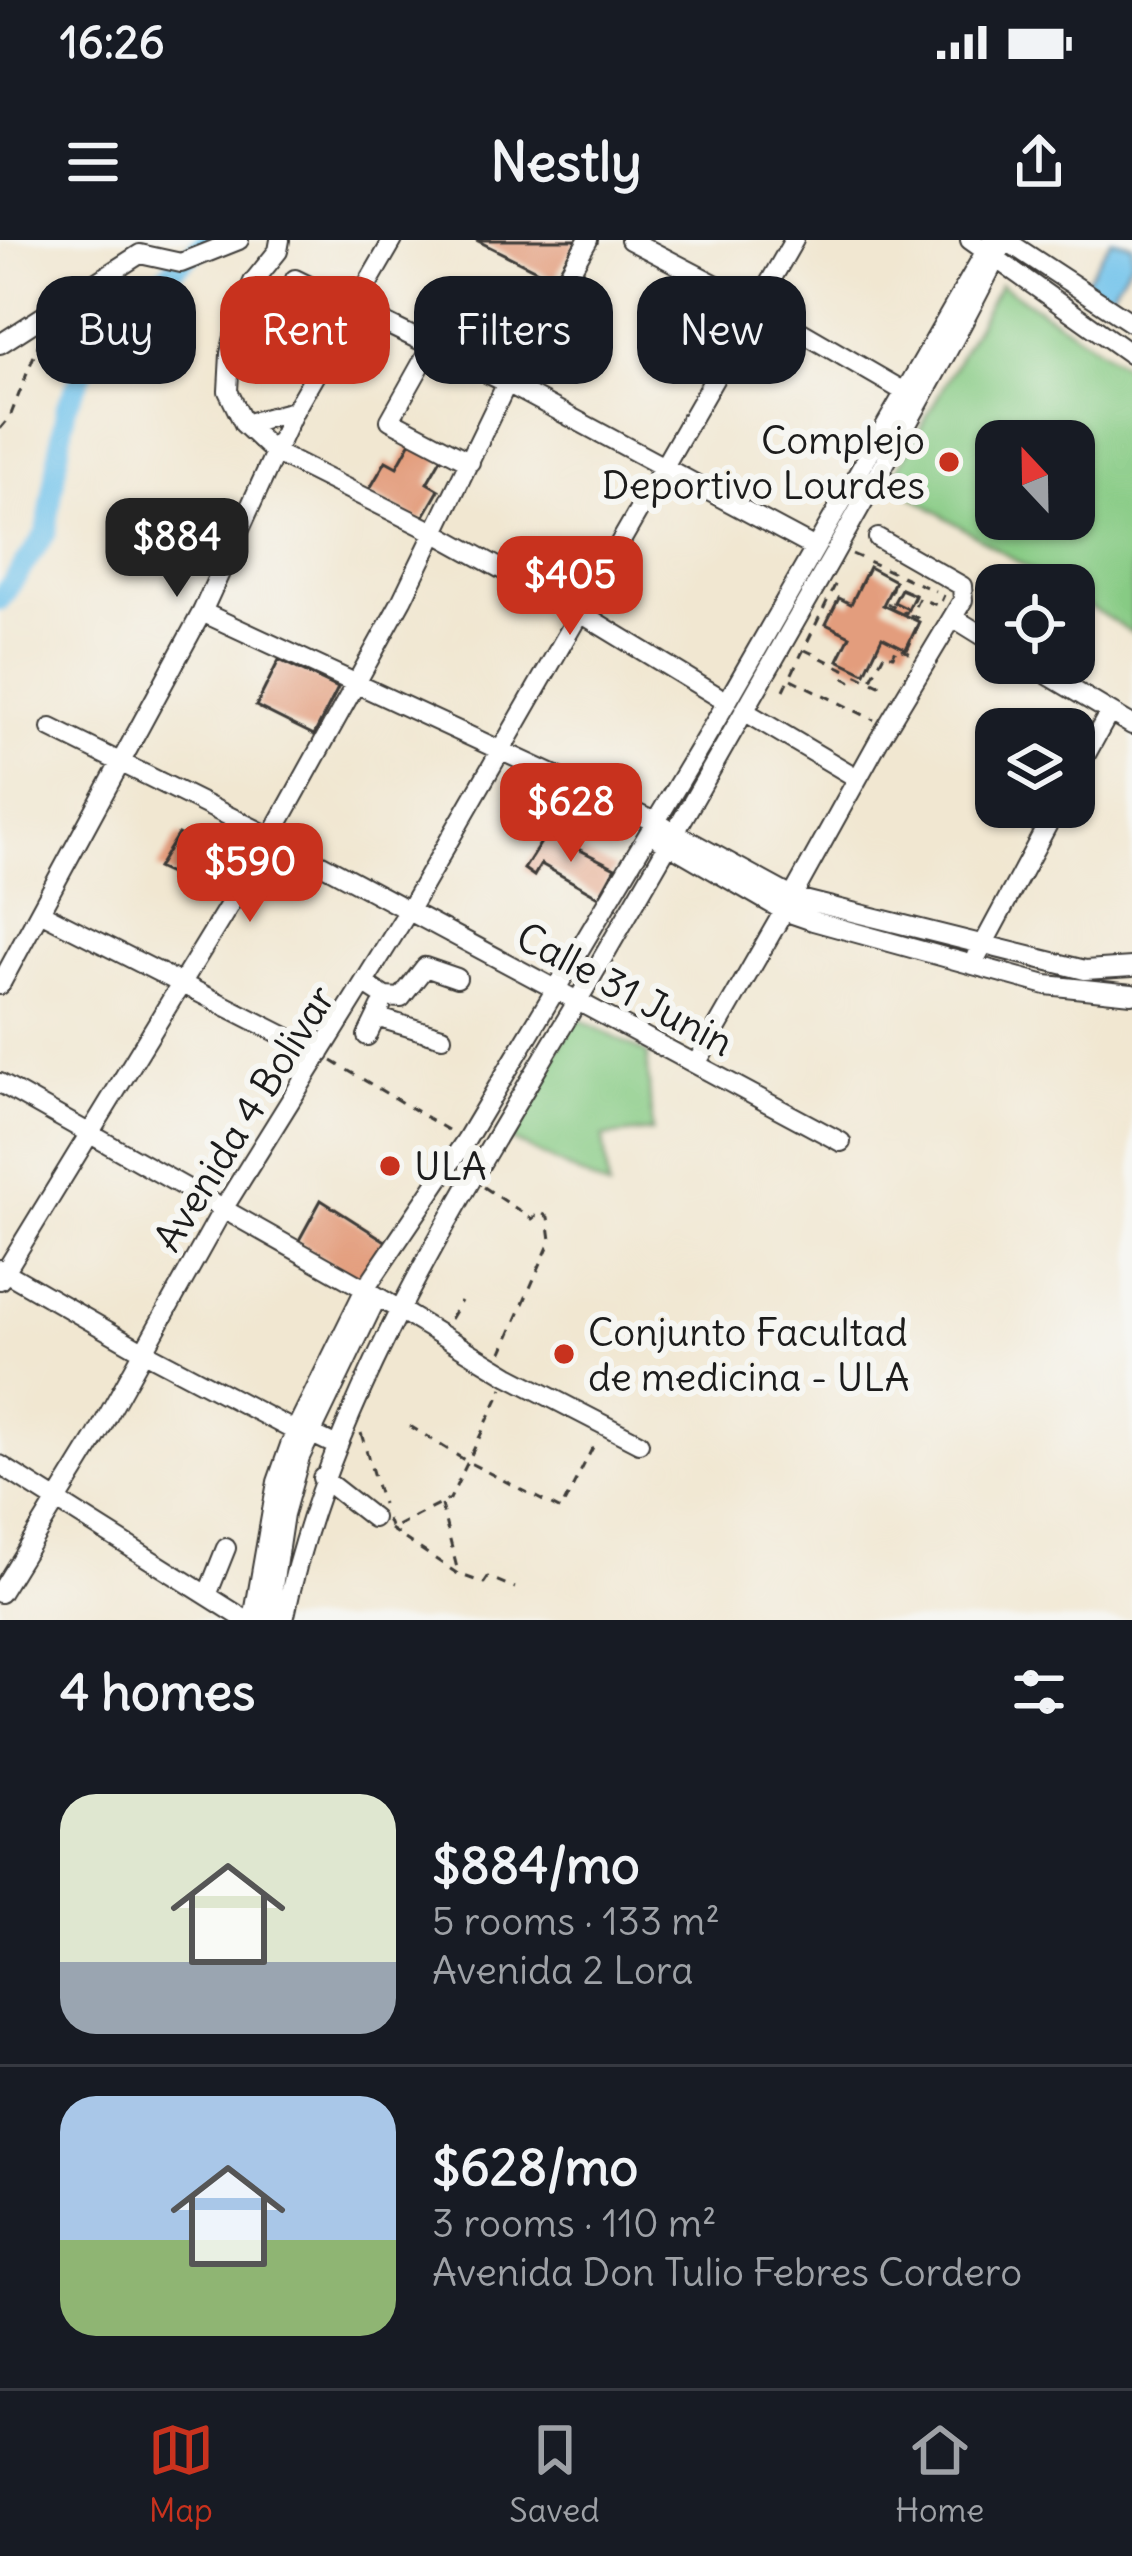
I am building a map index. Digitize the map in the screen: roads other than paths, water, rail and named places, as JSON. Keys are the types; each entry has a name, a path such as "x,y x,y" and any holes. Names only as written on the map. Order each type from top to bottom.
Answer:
{"street":[{"path":"0,344 131,252 170,263 204,257 239,240"},
{"path":"280,240 240,311 230,354 229,391 244,424 274,452 579,612 857,778"},
{"path":"373,276 394,240"},
{"path":"568,276 588,240"},
{"path":"630,240 699,276"},
{"name":"Avenida 4 Bolivar","path":"772,276 794,240"},
{"path":"990,245 1132,322 1125,349 990,245"},
{"path":"284,1620 297,1556 322,1478 365,1377 473,1179 672,838 815,548 990,245"},
{"path":"0,1465 249,1620 272,1501 371,1293 652,827 736,706 990,245"},
{"path":"806,335 905,392"},
{"path":"414,377 390,420 470,462"},
{"path":"0,985 202,612 309,384"},
{"path":"337,1446 141,1350 2,1274 271,837 436,533 508,384"},
{"path":"510,384 815,548"},
{"name":"Avenida 4 Bolivar","path":"0,1593 96,1437 223,1209 409,910 711,384"},
{"path":"244,424 293,411"},
{"path":"696,1064 963,600 962,586 868,538"},
{"path":"202,612 652,827 788,904 978,956 1046,985 1132,994"},
{"path":"954,618 975,631"},
{"path":"1062,684 1132,725"},
{"path":"1095,738 1109,713"},
{"name":"Calle 31 Junin","path":"51,728 271,837 841,1142"},
{"path":"978,956 1046,828"},
{"path":"42,913 320,1054"},
{"path":"978,956 1085,970 1132,967"},
{"path":"365,984 386,997 401,998 425,967 457,978"},
{"path":"367,1036 386,997"},
{"path":"376,1017 442,1037"},
{"path":"0,1084 502,1372 639,1443"},
{"path":"268,1620 284,1514 303,1432"},
{"path":"322,1478 373,1518"},
{"path":"208,1593 226,1548"}],"water":[{"path":"1111,240 1132,244 1132,260 1108,298 1084,283"}],"waterway":[{"path":"0,600 46,533 66,407 105,327 208,240"}],"place":[{"name":"Complejo Deportivo Lourdes","path":"949,462"},
{"name":"ULA","path":"390,1166"},
{"name":"Conjunto Facultad de medicina - ULA","path":"564,1354"}]}
